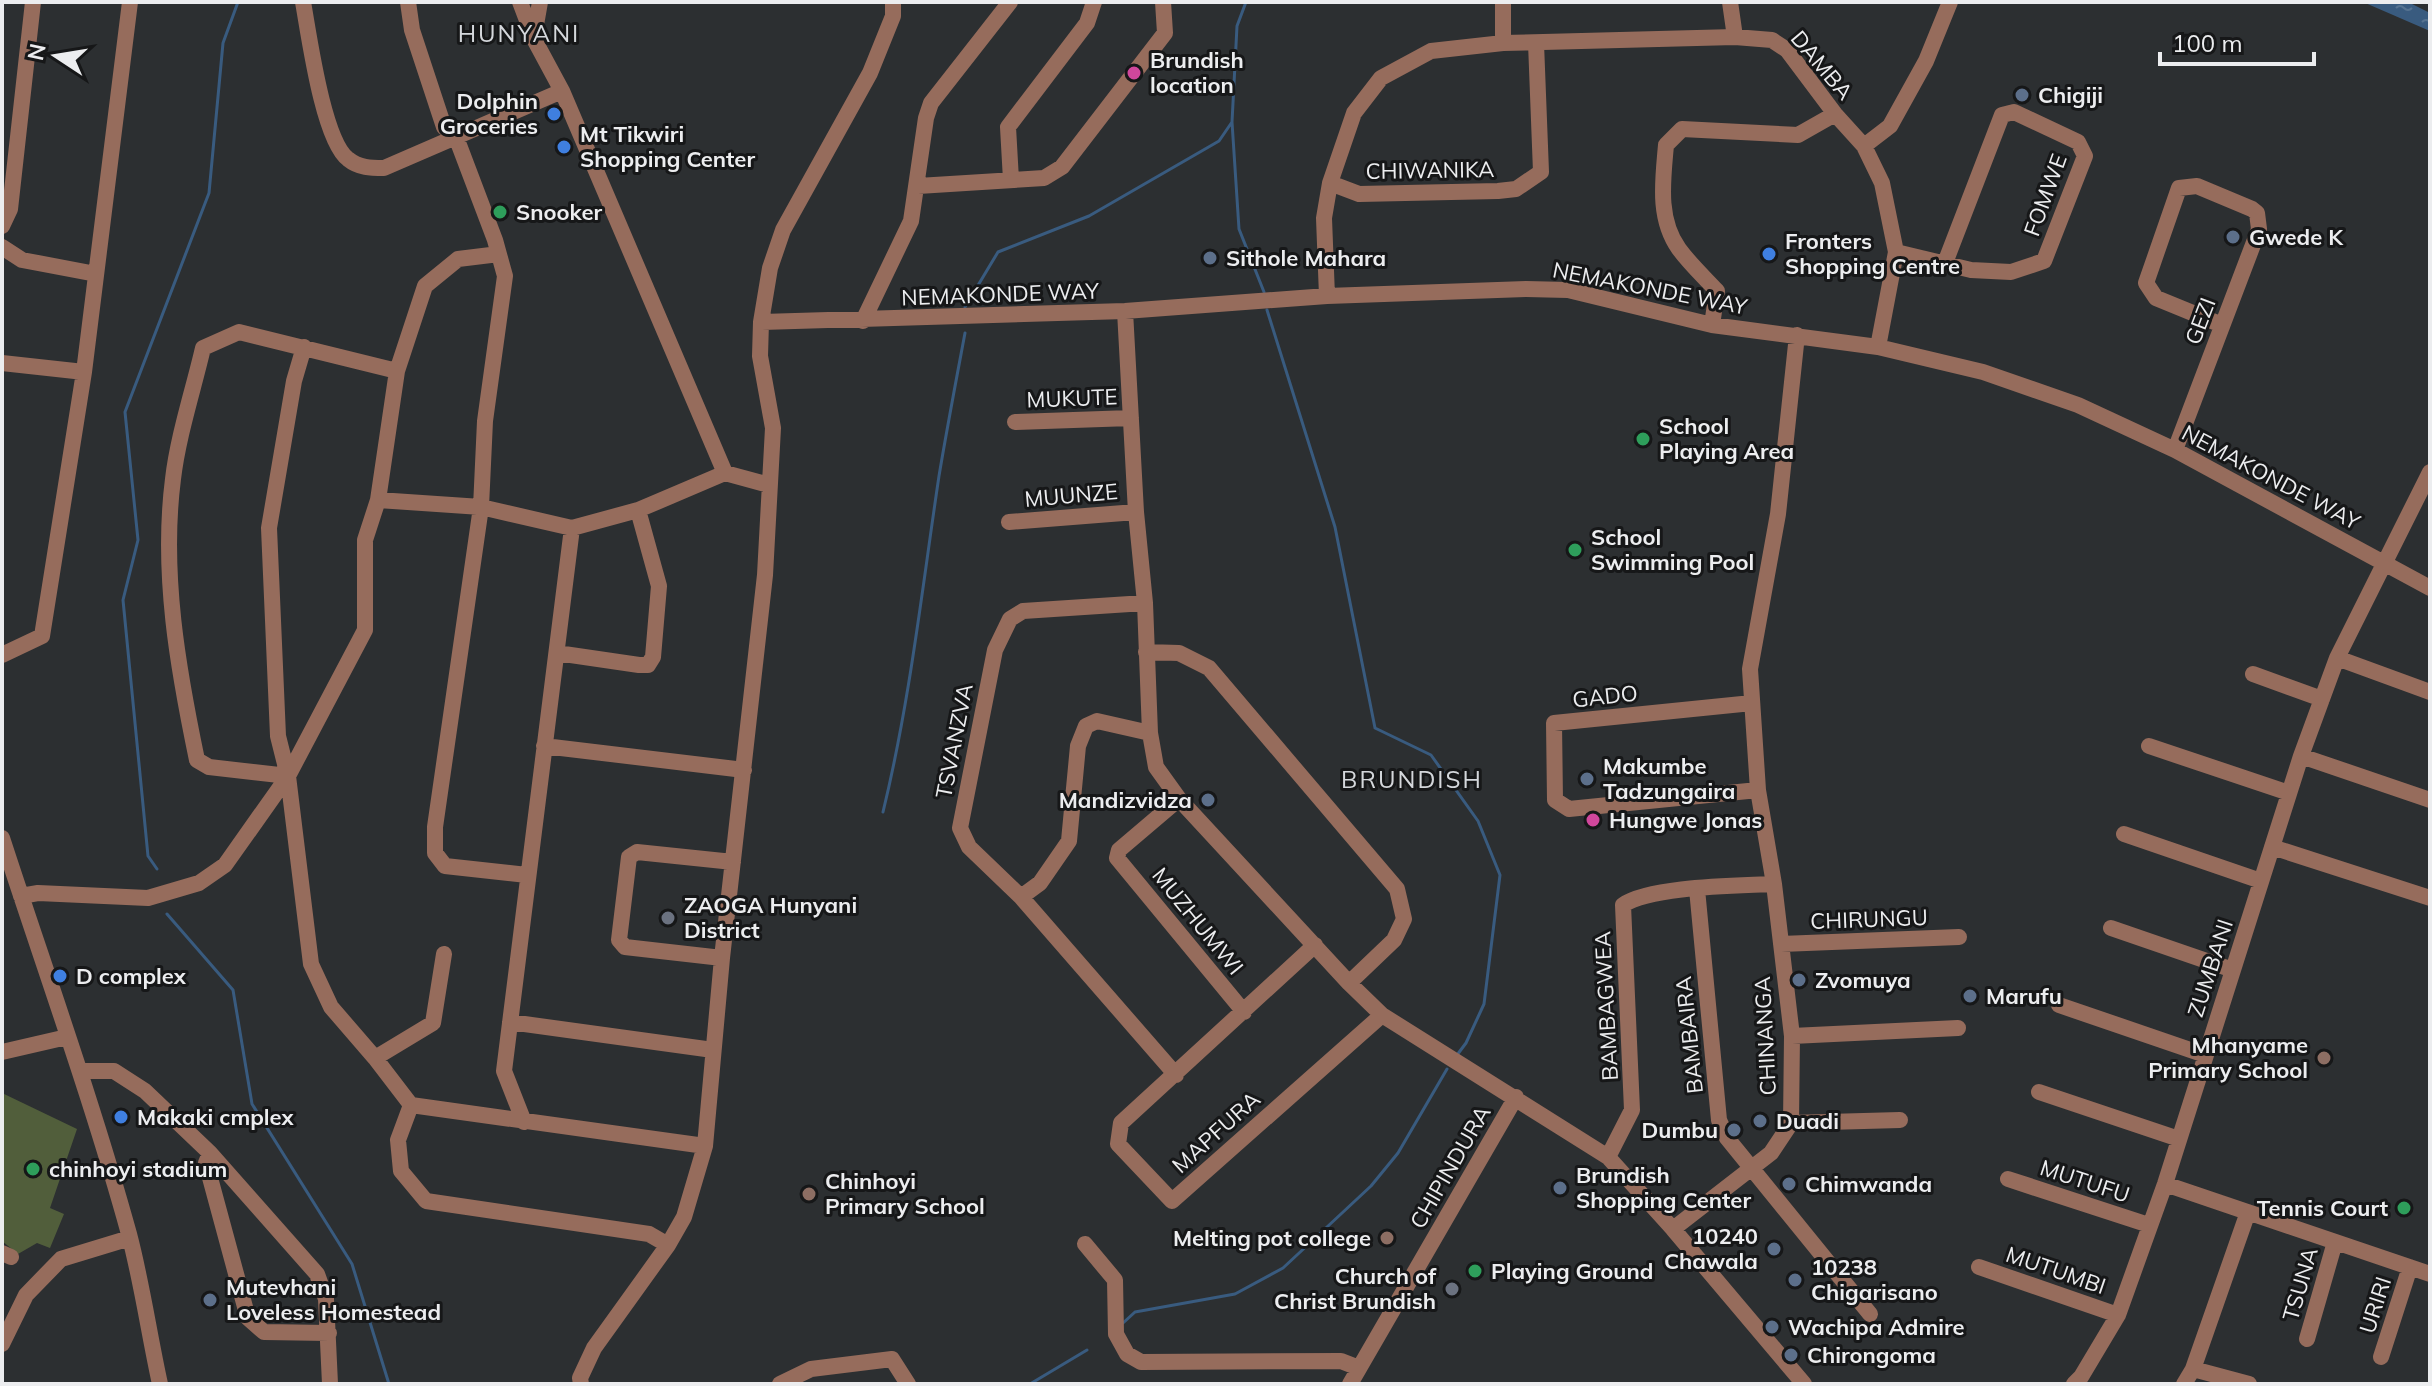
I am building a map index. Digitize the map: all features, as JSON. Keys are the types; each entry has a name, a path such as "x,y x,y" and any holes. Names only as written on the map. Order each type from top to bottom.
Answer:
{"street":[{"path":"2,226 10,209 33,2"},
{"path":"2,655 42,636 84,372 130,2"},
{"path":"303,2 317,80 333,138 346,159 364,167 384,168 562,91"},
{"path":"408,2 412,30 444,127 456,137 505,276 485,421 481,507 435,827 435,853 445,866 527,875"},
{"path":"520,2 534,39 562,91 725,473"},
{"path":"534,39 540,2"},
{"path":"581,1384 580,1378 594,1348 668,1245 684,1217 705,1146 722,958 765,575 773,428 760,356 761,322 770,268 783,230 870,73 893,16 893,2"},
{"path":"863,321 911,221 926,118 931,103 1010,2"},
{"path":"1011,180 1008,127 1087,23 1094,2"},
{"path":"918,186 1044,178 1062,167 1165,33 1163,2"},
{"path":"1503,2 1503,43"},
{"path":"1730,2 1735,37"},
{"path":"1864,146 1890,126 1926,61 1950,2"},
{"name":"DAMBA","path":"1327,296 1324,218 1330,183 1354,113 1381,78 1431,51 1503,43 1735,37 1772,40 1787,50 1835,114 1864,146 1882,183 1896,252 1878,347"},
{"name":"CHIWANIKA","path":"1330,183 1359,194 1516,189 1541,172 1536,43"},
{"name":"FOMWE","path":"1896,252 1971,270 2011,272 2044,261 2085,156 2078,142 2014,112 2002,115 1945,263"},
{"path":"1712,325 1717,291 1678,248 1668,229 1661,198 1666,145 1682,129 1798,135 1835,114"},
{"name":"GEZI","path":"2175,450 2259,229 2257,213 2252,209 2197,186 2179,188 2146,283 2156,298 2222,325"},
{"path":"2,247 22,260 96,274"},
{"path":"21,896 38,893 148,898 199,883 225,865 288,776 365,630 365,540 378,500 397,371 425,286 458,259 499,254"},
{"name":"NEMAKONDE WAY","path":"761,322 1125,311 1327,296 1568,290 1712,325 1878,347 1996,377 2078,405 2175,450 2430,588"},
{"path":"1125,311 1136,512 1145,603 1150,733 1156,767 1179,799 1382,1015 1608,1157 1804,1384"},
{"path":"288,776 209,767 197,760 179,672 169,565 173,479 203,348 239,332 397,371"},
{"name":"CHINANGA","path":"1673,1229 1771,1153 1791,1123 1792,1036 1774,884 1758,790 1750,669 1778,514 1797,335"},
{"path":"304,347 294,381 269,528 278,736 288,776 311,964 331,1007 411,1105 705,1146"},
{"path":"2,363 84,372"},
{"name":"MUKUTE","path":"1015,422 1131,418"},
{"name":"ZUMBANI","path":"2074,1384 2118,1315 2165,1184 2301,756 2337,658 2430,472"},
{"path":"378,500 481,507 572,528 638,510 725,473 769,485"},
{"path":"557,653 639,665 648,665 653,657 659,586 638,510"},
{"name":"MUUNZE","path":"1009,522 1136,512"},
{"path":"524,1122 504,1071 572,528"},
{"name":"TSVANZVA","path":"1145,603 1023,611 1010,619 995,650 960,828 969,847 1021,897 1176,1075"},
{"path":"1146,652 1179,653 1209,668 1397,889 1404,919 1394,940 1349,983"},
{"path":"2337,658 2430,692"},
{"path":"2253,674 2322,699"},
{"name":"GADO","path":"1752,703 1554,723 1555,800 1569,809 1758,790"},
{"path":"1021,897 1040,883 1069,841 1078,746 1086,726 1097,721 1150,733"},
{"path":"544,746 744,770"},
{"path":"2149,746 2289,793"},
{"path":"2301,756 2430,800"},
{"name":"MUZHUMWI","path":"1179,799 1119,850 1117,858 1244,1012"},
{"path":"2124,834 2261,881"},
{"path":"2,838 81,1071 130,1238 160,1384"},
{"path":"2272,847 2430,898"},
{"path":"722,958 625,947 619,940 629,857 637,852 733,862"},
{"name":"BAMBAGWEA","path":"1608,1157 1632,1110 1623,905 1634,898 1697,889 1774,884"},
{"name":"BAMBAIRA","path":"1697,889 1719,1120 1727,1138 1870,1314"},
{"path":"2111,928 2233,970"},
{"name":"CHIRUNGU","path":"1781,944 1959,937"},
{"name":"MAPFURA","path":"1315,945 1121,1123 1118,1144 1172,1201 1382,1015"},
{"path":"375,1058 433,1023 444,954"},
{"path":"2059,1005 2205,1055"},
{"path":"510,1022 713,1050"},
{"path":"1792,1036 1958,1028"},
{"path":"2,1052 67,1037"},
{"path":"81,1071 114,1071 145,1091 210,1153 317,1274 326,1299 330,1384"},
{"path":"2039,1092 2179,1139"},
{"name":"CHIPINDURA","path":"1350,1384 1516,1097"},
{"path":"411,1105 398,1140 401,1171 426,1201 649,1234 668,1245"},
{"path":"1791,1123 1900,1120"},
{"path":"210,1153 206,1163 248,1318 264,1332 329,1333"},
{"name":"MUTUFU","path":"2008,1179 2149,1225"},
{"path":"2165,1184 2430,1274"},
{"path":"2248,1212 2189,1376 2249,1384"},
{"path":"2,1344 6,1324 26,1295 61,1259 130,1238"},
{"name":"TSUNA","path":"2307,1339 2335,1242"},
{"path":"1085,1244 1115,1280 1116,1334 1127,1354 1141,1362 1341,1361 1359,1368"},
{"name":"MUTUMBI","path":"1979,1267 2118,1315"},
{"name":"URIRI","path":"2381,1357 2410,1267"},
{"path":"780,1384 811,1369 892,1359 908,1384"}],"green space":[{"name":"chinhoyi stadium","path":"2,1093 77,1129 50,1208 64,1214 50,1248 37,1243 18,1254 2,1241"}],"water":[{"path":"2363,2 2408,2 2430,13 2430,31"}],"waterway":[{"path":"157,869 148,856 123,600 138,540 125,412 209,193 223,43 238,2"},
{"path":"1246,2 1237,26 1232,122 1239,229 1264,292"},
{"path":"965,307 998,252 1089,216 1219,141 1232,122"},
{"path":"1267,310 1335,527 1375,728 1431,755 1478,821 1500,875 1484,1004 1457,1055"},
{"path":"883,812 908,687 939,476 965,333"},
{"path":"167,914 233,990 252,1104 352,1264 389,1384"},
{"path":"1123,1323 1135,1312 1235,1294 1283,1268 1371,1186 1398,1153 1447,1069"},
{"path":"1030,1384 1087,1350"}],"place":[{"name":"Brundish location","path":"1134,73"},
{"name":"Chigiji","path":"2022,95"},
{"name":"Dolphin Groceries","path":"554,114"},
{"name":"Mt Tikwiri Shopping Center","path":"564,147"},
{"name":"Snooker","path":"500,212"},
{"name":"Gwede K","path":"2233,237"},
{"name":"Fronters Shopping Centre","path":"1769,254"},
{"name":"Sithole Mahara","path":"1210,258"},
{"name":"School Playing Area","path":"1643,439"},
{"name":"School Swimming Pool","path":"1575,550"},
{"name":"Makumbe Tadzungaira","path":"1587,779"},
{"name":"Mandizvidza","path":"1208,800"},
{"name":"Hungwe Jonas","path":"1593,820"},
{"name":"ZAOGA Hunyani District","path":"668,918"},
{"name":"D complex","path":"60,976"},
{"name":"Zvomuya","path":"1799,980"},
{"name":"Marufu","path":"1970,996"},
{"name":"Mhanyame Primary School","path":"2324,1058"},
{"name":"Makaki cmplex","path":"121,1117"},
{"name":"Duadi","path":"1760,1121"},
{"name":"Dumbu","path":"1734,1130"},
{"name":"chinhoyi stadium","path":"33,1169"},
{"name":"Chimwanda","path":"1789,1184"},
{"name":"Brundish Shopping Center","path":"1560,1188"},
{"name":"Chinhoyi Primary School","path":"809,1194"},
{"name":"Tennis Court","path":"2404,1208"},
{"name":"Melting pot college","path":"1387,1238"},
{"name":"10240 Chawala","path":"1774,1249"},
{"name":"Playing Ground","path":"1475,1271"},
{"name":"10238 Chigarisano","path":"1795,1280"},
{"name":"Church of Christ Brundish","path":"1452,1289"},
{"name":"Mutevhani Loveless Homestead","path":"210,1300"},
{"name":"Wachipa Admire","path":"1772,1327"},
{"name":"Chirongoma","path":"1791,1355"}],"district":[{"name":"HUNYANI","path":"519,33"},
{"name":"BRUNDISH","path":"1412,779"}]}
